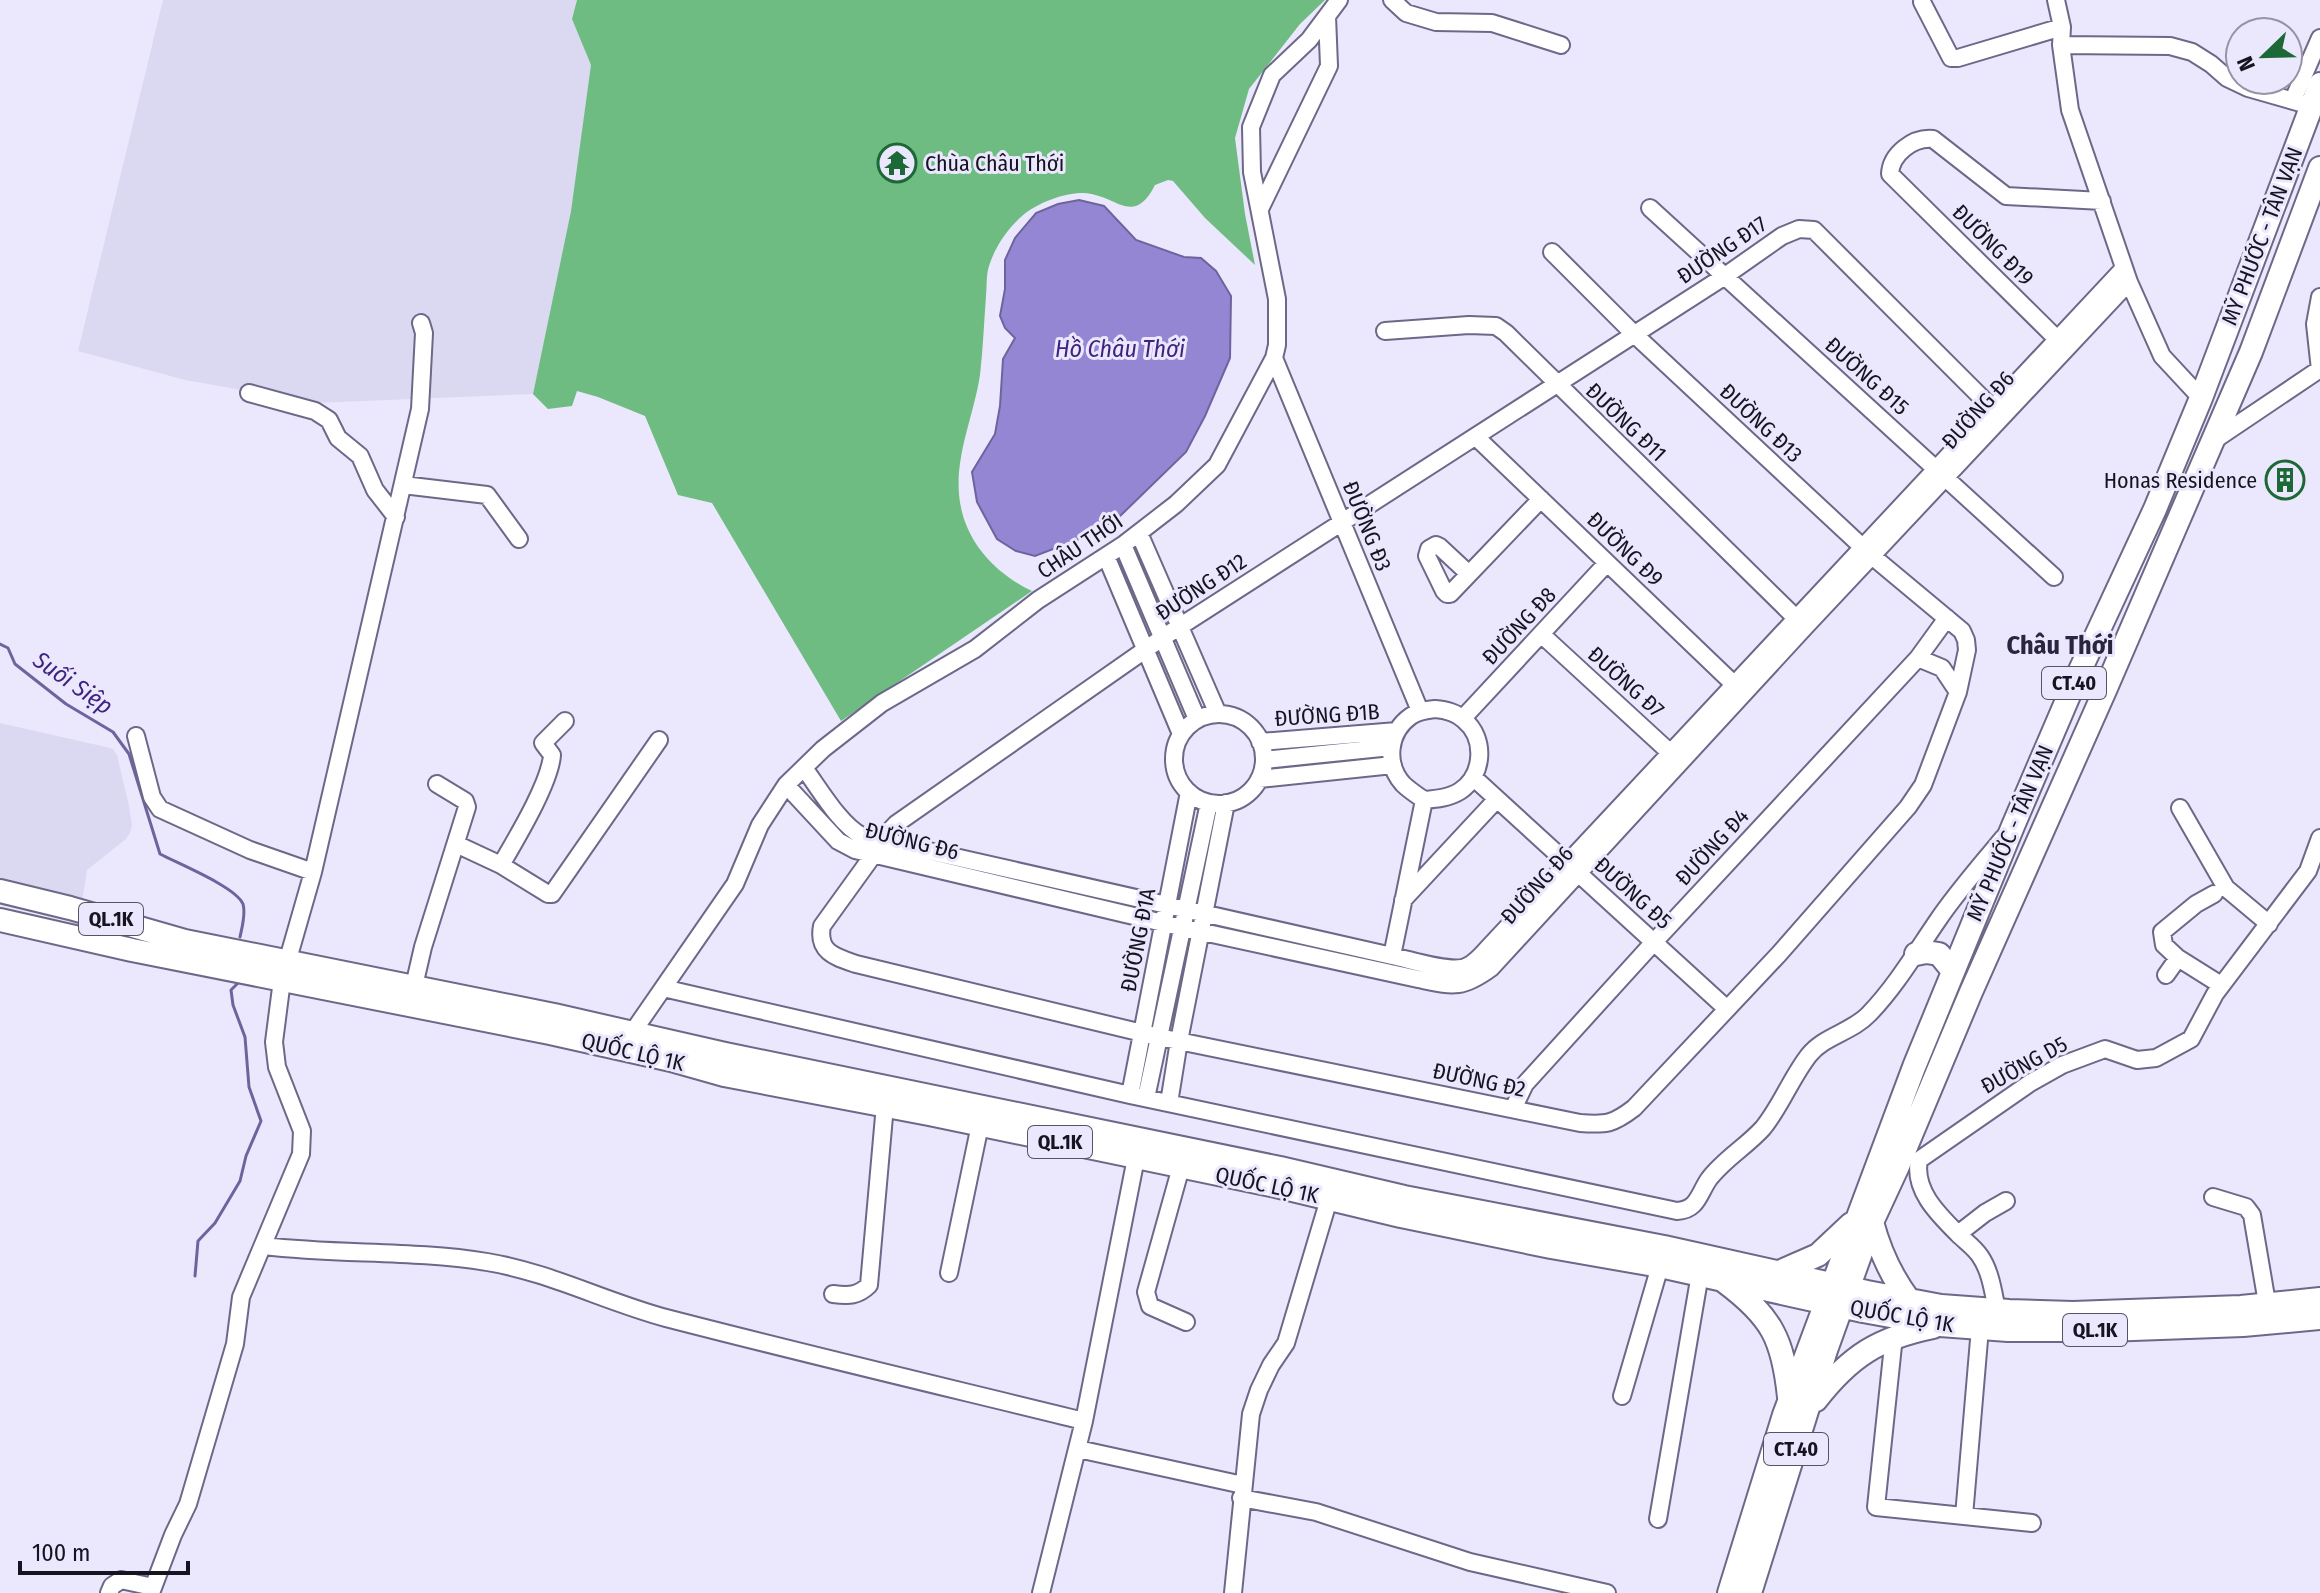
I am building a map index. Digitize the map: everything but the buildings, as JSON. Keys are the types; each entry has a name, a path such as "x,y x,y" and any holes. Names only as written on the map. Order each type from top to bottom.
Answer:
{"main road":[{"name":"MỸ PHƯỚC - TÂN VẠN","path":"1729,1593 1799,1406 1826,1350 1837,1295 1953,971 2076,679 2155,509 2201,398 2302,103 2320,84"},
{"name":"MỸ PHƯỚC - TÂN VẠN","path":"1865,1220 1910,1137 2213,441 2251,352 2320,168"},
{"path":"2201,398 2224,414"},
{"name":"QL.1K","path":"0,891 185,941 222,957"},
{"name":"QL.1K","path":"0,920 132,950 222,957"},
{"path":"1916,954 1939,954 1953,971"},
{"name":"QUỐC LỘ 1K","path":"222,957 630,1041 725,1054 1280,1168 1404,1197 1664,1247 1777,1273 1837,1295 1940,1325 2106,1330 2243,1325 2320,1318"},
{"name":"QUỐC LỘ 1K","path":"284,970 414,986 630,1041 671,1060 724,1075 885,1105 1551,1247 1710,1277 1941,1306 2073,1313 2241,1307 2320,1299"},
{"path":"1777,1273 1818,1255 1865,1220 1887,1266 1909,1300"},
{"path":"1710,1277 1746,1298 1762,1313 1774,1333 1799,1406 1870,1349 1894,1336 1940,1325"},
{"name":"MỸ PHƯỚC - TÂN VẠN","path":"1750,1593 1799,1406"}],"street":[{"name":"CHÂU THỚI","path":"630,1041 735,884 760,825 786,785 823,749 882,703 975,649 1038,600 1123,545 1176,504 1217,465 1274,358 1277,345 1277,299 1252,172 1251,127 1272,75 1309,40 1339,0"},
{"path":"1392,0 1406,13 1436,22 1492,23 1561,45"},
{"path":"2056,0 2062,27 2061,45 2070,110 2126,275 2162,356 2201,398"},
{"path":"1922,2 1951,58 2062,27"},
{"path":"1260,209 1329,66 1327,16"},
{"path":"2061,45 2170,46 2192,52 2227,78 2248,88 2302,103 2320,38"},
{"name":"ĐƯỜNG Đ19","path":"2061,343 1890,174 1890,165 1896,155 1924,138 1933,139 2006,196 2102,201"},
{"name":"ĐƯỜNG Đ15","path":"1650,208 2054,577"},
{"name":"ĐƯỜNG Đ17","path":"1556,384 1782,236 1799,229 1814,230 1996,413"},
{"name":"ĐƯỜNG Đ13","path":"1552,252 1634,334 1868,552 1947,618"},
{"name":"ĐƯỜNG Đ6","path":"786,785 838,841 855,850 877,848 1075,894 1201,932 1330,951 1392,956 1449,986 1472,982 1491,968 1502,945 2126,275"},
{"path":"2213,441 2320,370 2315,324 2320,297"},
{"path":"109,1593 112,1586 121,1580 152,1590 188,1504 235,1344 241,1297 301,1154 302,1131 277,1067 274,1042 284,970 313,872 420,409 424,333 421,323"},
{"name":"ĐƯỜNG Đ11","path":"1385,331 1469,325 1496,326 1506,333 1800,623"},
{"name":"ĐƯỜNG Đ3","path":"1274,358 1420,711"},
{"name":"ĐƯỜNG Đ12","path":"877,848 896,824 1162,638 1556,384"},
{"path":"249,393 315,411 329,420 338,438 360,456 370,482 396,517"},
{"name":"ĐƯỜNG Đ9","path":"1476,437 1739,689"},
{"path":"403,485 487,495 519,539"},
{"path":"1469,574 1541,499"},
{"path":"1139,533 1218,714"},
{"path":"1123,545 1197,719"},
{"path":"1106,556 1181,734"},
{"name":"ĐƯỜNG Đ8","path":"1463,718 1607,563"},
{"name":"ĐƯỜNG Đ4","path":"1513,1109 1525,1084 1918,658 1947,618"},
{"name":"ĐƯỜNG Đ2","path":"877,848 822,926 820,937 834,957 1179,1041 1580,1123 1598,1125 1617,1121 1634,1108 1779,954 1908,807 1923,785 1958,692 1967,650 1962,631 1947,618"},
{"name":"ĐƯỜNG Đ7","path":"1541,634 1675,757"},
{"path":"1918,658 1942,668 1958,692"},
{"path":"1420,711 1450,711 1463,718 1479,742 1478,769 1461,790 1450,796 1424,800 1403,784 1393,765 1394,739 1409,717 1420,711"},
{"path":"1218,714 1232,716 1255,733 1264,760 1259,779 1247,795 1218,803 1189,792 1181,783 1176,771 1176,746 1181,734 1197,719 1218,714"},
{"path":"501,865 526,823 549,768 552,755 543,743 565,721"},
{"path":"136,736 152,797 160,809 250,850 313,872"},
{"name":"ĐƯỜNG Đ1B","path":"1260,742 1328,745 1394,739"},
{"path":"456,844 552,894 659,740"},
{"path":"1328,745 1332,771"},
{"name":"ĐƯỜNG Đ1B","path":"1264,760 1328,745"},
{"path":"1259,779 1393,765"},
{"name":"ĐƯỜNG Đ6","path":"804,768 854,832 877,848"},
{"name":"ĐƯỜNG Đ5","path":"1473,777 1727,1009"},
{"path":"414,986 423,947 467,807 465,801 437,784"},
{"name":"ĐƯỜNG Đ1A","path":"1151,1035 1163,923 1189,792"},
{"path":"1403,900 1497,799"},
{"path":"1392,956 1424,800"},
{"path":"1169,1103 1204,914 1218,803"},
{"name":"ĐƯỜNG Đ1A","path":"1138,1096 1151,1035 1218,803"},
{"path":"2180,808 2226,888 2269,924"},
{"path":"663,988 1169,1103 1684,1211 1699,1199 1709,1178 1761,1130 1809,1055 1826,1040 1866,1017 1916,954 1939,918 2013,826"},
{"name":"ĐƯỜNG D5","path":"1919,1160 2001,1101 2062,1065 2105,1049 2137,1060 2156,1058 2191,1039 2221,985 2308,871 2319,846"},
{"name":"ĐƯỜNG Đ6","path":"1075,894 1167,905 1330,951 1420,971"},
{"path":"2214,894 2196,904 2162,932 2164,945 2178,958 2221,985"},
{"path":"2166,975 2178,958"},
{"path":"833,1294 852,1296 869,1285 885,1105"},
{"path":"949,1273 980,1125"},
{"path":"1910,1137 1919,1160 1917,1170 1921,1188 1939,1214 1980,1255 1989,1274 1997,1310"},
{"path":"1041,1593 1078,1449 1136,1158"},
{"path":"1181,1167 1146,1292 1150,1306 1186,1322"},
{"path":"2213,1197 2246,1207 2252,1215 2267,1303"},
{"path":"1233,1593 1251,1414 1271,1365 1286,1343 1329,1199"},
{"path":"1958,1234 2006,1201"},
{"path":"264,1246 311,1252 348,1251 490,1262 662,1317 1084,1421"},
{"path":"1622,1396 1660,1266"},
{"path":"1658,1519 1710,1277"},
{"path":"1964,1516 1980,1328"},
{"path":"1894,1336 1876,1507 2032,1523"},
{"path":"1078,1449 1316,1512 1470,1562 1607,1593"}],"shaded area":[{"path":"163,0 577,0 572,19 592,64 571,211 533,394 315,403 185,380 78,351"},
{"path":"0,723 106,747 113,749 117,755 132,825 126,839 87,870 82,902 0,881"}],"green space":[{"path":"577,0 1325,0 1300,24 1249,89 1235,138 1255,265 1205,218 1173,181 1168,180 1155,185 1147,198 1131,207 1083,193 1051,200 1022,216 1002,239 987,273 980,375 961,460 959,495 966,525 980,549 998,569 1032,591 841,721 712,503 678,495 645,416 577,391 572,406 548,409 533,394 571,211 591,65 572,19"}],"water":[{"name":"Hồ Châu Thới","path":"1079,200 1104,206 1136,240 1184,257 1201,258 1216,271 1231,296 1230,358 1186,452 1116,520 1035,556 1016,551 997,539 977,502 972,472 995,434 1003,359 1015,338 1005,328 1000,316 1005,289 1005,260 1015,238 1036,213"}],"waterway":[{"name":"Suối Siệp","path":"0,644 8,648 15,664 66,704 113,732 129,754 160,854 219,883 238,897 244,912 240,937"},
{"name":"Suối Siệp","path":"195,1276 198,1241 215,1223 240,1181 246,1156 261,1121 249,1087 245,1037 233,1005 231,990 238,983"}],"place":[{"name":"Chùa Châu Thới","path":"897,163"},
{"name":"Honas Residence","path":"2285,480"}],"district":[{"name":"Châu Thới","path":"2060,645"}]}
